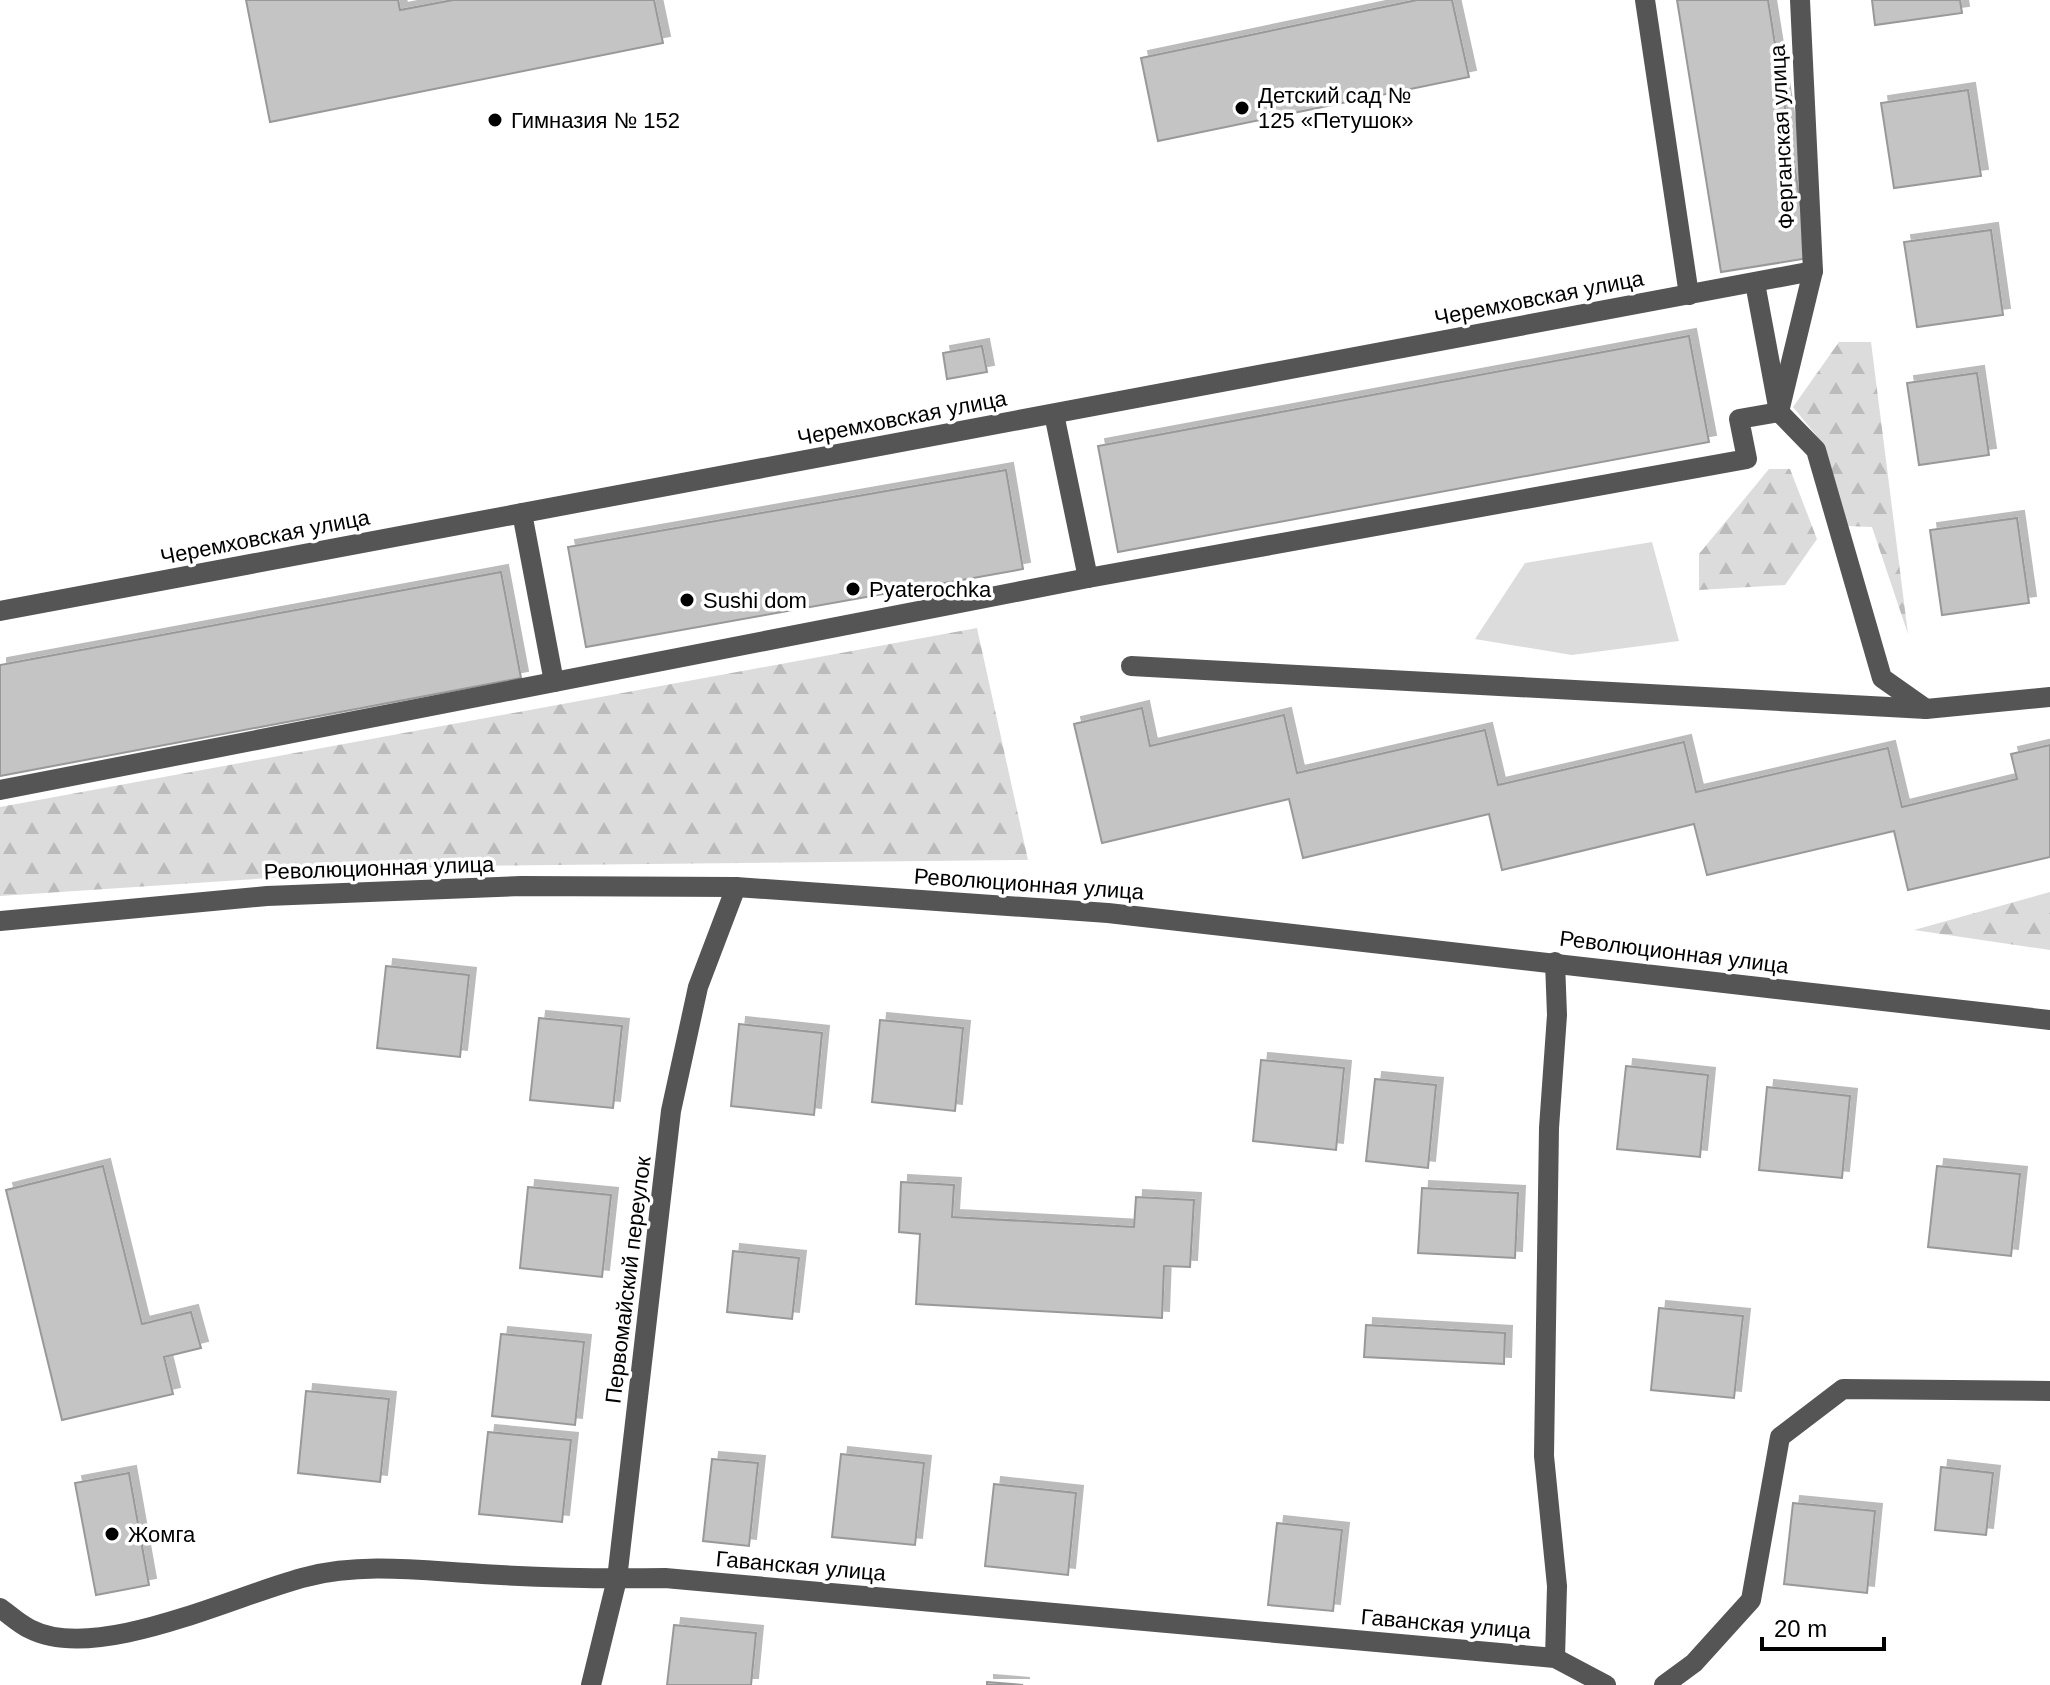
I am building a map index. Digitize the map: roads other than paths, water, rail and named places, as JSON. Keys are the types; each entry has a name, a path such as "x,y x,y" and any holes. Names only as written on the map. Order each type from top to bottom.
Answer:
{"street":[{"path":"1645,0 1689,295"},
{"name":"Ферганская улица","path":"1779,412 1813,271 1800,0"},
{"name":"Черемховская улица","path":"0,611 1813,271"},
{"path":"1755,283 1779,412 1816,450 1882,678 1926,709"},
{"path":"0,790 1088,578 1747,459 1739,419 1779,412"},
{"path":"1054,414 1088,578"},
{"path":"522,513 554,682"},
{"path":"1131,666 1926,709 2050,697"},
{"name":"Революционная улица","path":"0,921 267,896 521,886 736,887 1108,913 2050,1020"},
{"name":"Первомайский переулок","path":"591,1685 617,1579 671,1111 698,987 736,887"},
{"path":"1555,962 1557,1015 1549,1128 1544,1456 1557,1586 1555,1658"},
{"path":"1664,1685 1694,1663 1751,1600 1780,1437 1843,1389 2050,1391"},
{"name":"Гаванская улица","path":"0,1608 31,1630 57,1637 93,1637 150,1628 307,1576 348,1570 665,1578 1555,1658 1606,1685"}],"place":[{"name":"Детский сад № 125 «Петушок»","path":"1242,108"},
{"name":"Гимназия № 152","path":"495,120"},
{"name":"Pyaterochka","path":"853,589"},
{"name":"Sushi dom","path":"687,600"},
{"name":"Жомга","path":"112,1534"}]}
